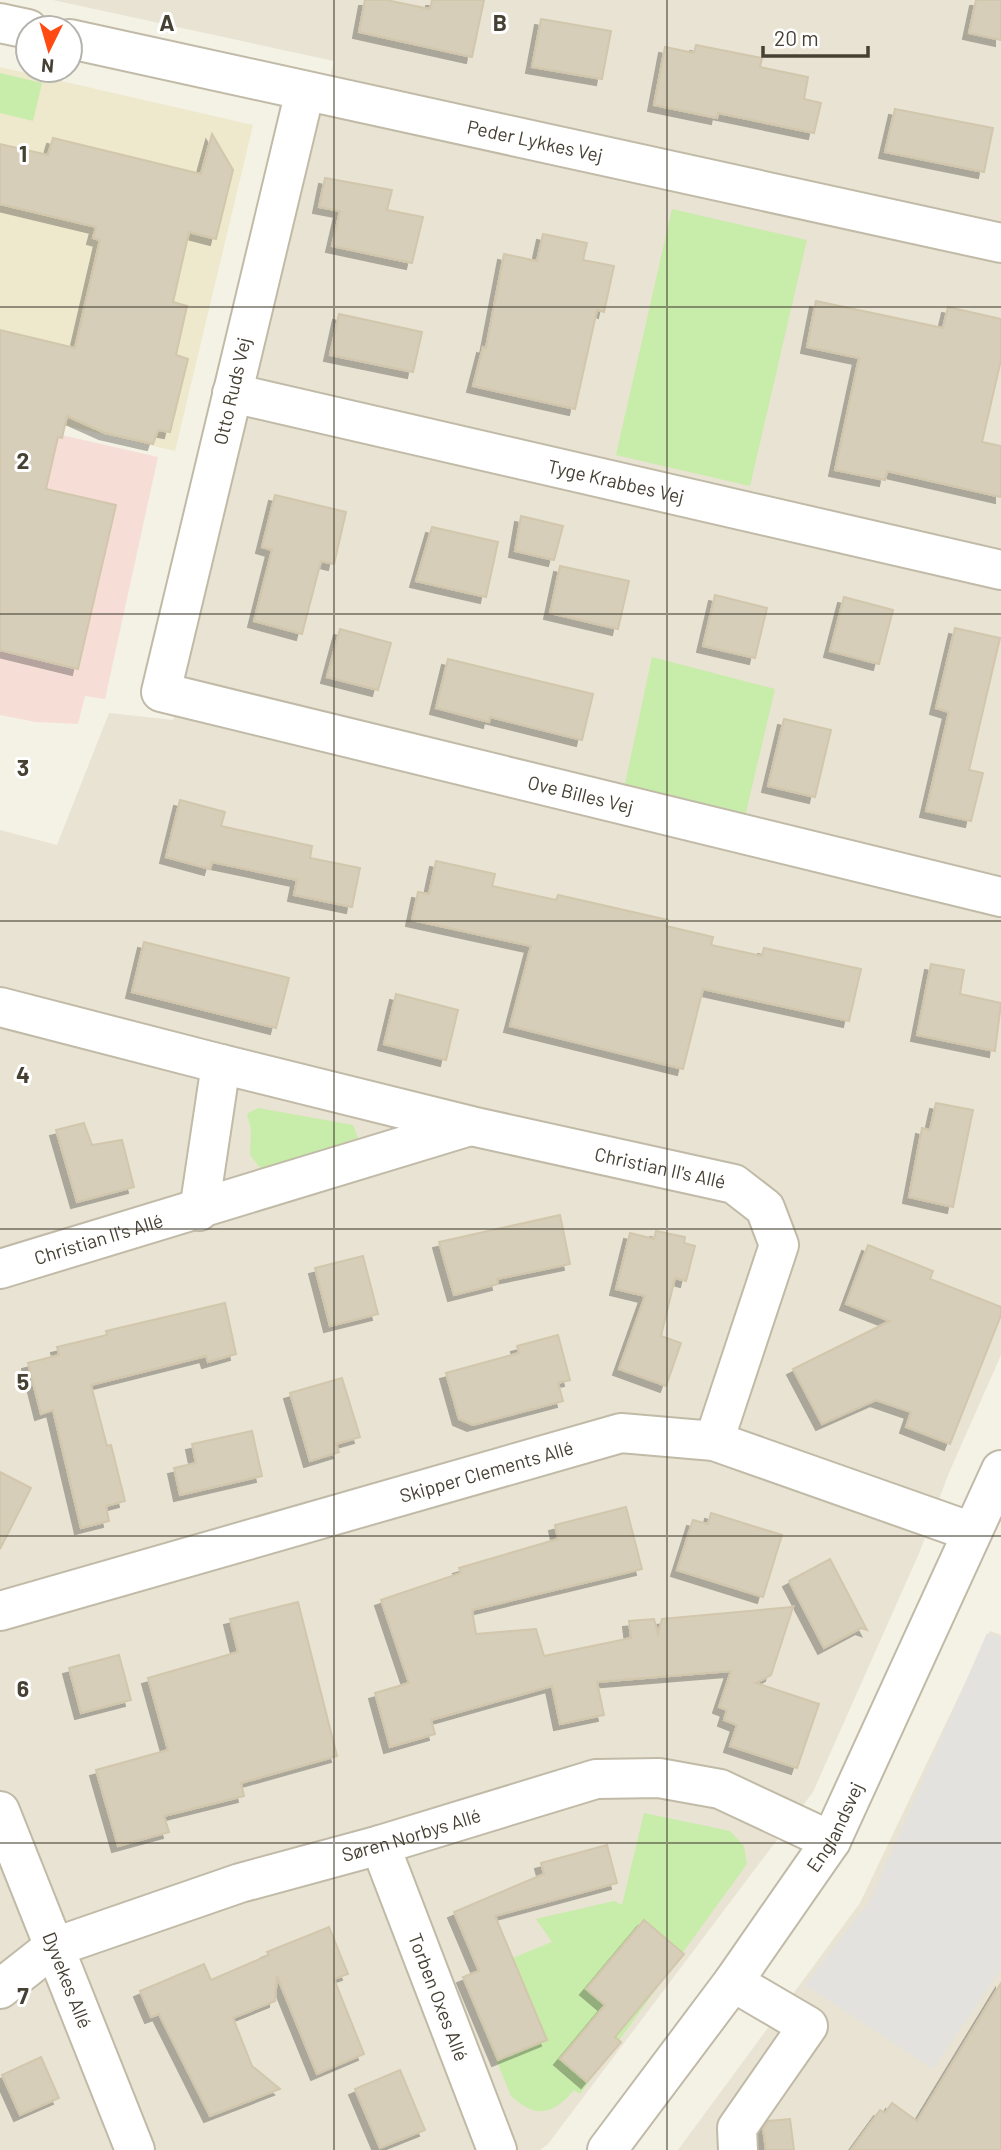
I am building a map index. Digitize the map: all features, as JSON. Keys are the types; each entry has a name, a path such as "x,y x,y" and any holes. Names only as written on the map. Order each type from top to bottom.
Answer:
{"street":[{"name":"Peder Lykkes Vej","path":"84,42 1001,243"},
{"name":"Otto Ruds Vej","path":"161,692 305,91"},
{"name":"Tyge Krabbes Vej","path":"232,393 1001,570"},
{"name":"Ove Billes Vej","path":"161,692 1001,897"},
{"name":"Christian II's Allé","path":"0,1007 471,1126 734,1184 765,1208 779,1245 714,1441"},
{"path":"199,1211 221,1064"},
{"name":"Christian II's Allé","path":"0,1269 199,1211 471,1126"},
{"name":"Skipper Clements Allé","path":"0,1611 621,1433 714,1441 972,1532"},
{"name":"Englandsvej","path":"607,2150 733,1982 831,1841 1001,1469"},
{"name":"Søren Norbys Allé","path":"0,1989 52,1948 240,1883 380,1845 596,1779 659,1778 720,1788 831,1841"},
{"name":"Dyvekes Allé","path":"0,1811 52,1948 135,2150"},
{"name":"Torben Oxes Allé","path":"380,1845 497,2150"},
{"path":"733,1982 808,2026 737,2128 738,2150"}],"shaded area":[{"path":"53,0 1001,0 1001,1355 948,1475 920,1551 813,1792 548,2144 540,2150 0,2150 0,830 57,845 109,713 173,720 334,61"},
{"path":"0,67 14,70 14,84 74,84 253,125 175,451 0,410"},
{"path":"0,421 158,457 105,699 85,696 78,724 36,722 0,715"},
{"path":"990,1631 1001,1635 1001,2150 678,2150 860,1903"},
{"path":"987,1633 1001,1638 1001,1968 933,2069 805,1985 871,1899"}],"green space":[{"path":"0,73 14,76 14,84 42,84 33,121 0,113"},
{"path":"672,209 807,240 750,486 616,455"},
{"path":"652,657 775,689 743,825 623,793"},
{"path":"258,1108 353,1125 358,1138 261,1169 250,1155 251,1129 247,1114"},
{"path":"644,1813 730,1831 744,1846 747,1864 580,2094 574,2090 559,2105 544,2111 528,2108 511,2096 463,1978 552,1942 536,1919 614,1901 622,1905"}],"building":[{"path":"365,0 386,0 430,9 432,0 484,0 472,57 359,32"},
{"path":"976,0 1001,0 1001,40 969,33"},
{"path":"541,19 611,31 602,79 532,67"},
{"path":"696,45 762,58 760,67 808,77 804,99 821,103 814,133 718,113 717,118 654,105 665,47 694,53"},
{"path":"895,109 993,128 984,172 885,152"},
{"path":"212,134 233,170 216,239 189,232 173,302 187,306 176,355 188,359 170,432 158,430 153,444 105,433 67,416 62,438 58,437 46,489 116,505 78,669 0,650 0,330 75,348 100,240 93,238 96,227 0,204 0,144 48,155 53,138 201,174"},
{"path":"325,178 392,190 387,210 423,217 412,263 332,246 340,211 319,207"},
{"path":"543,234 587,243 583,260 614,266 604,312 597,310 575,409 473,386 483,347 486,348 504,254 537,261"},
{"path":"816,301 943,328 948,307 1001,319 1001,360 982,442 1001,446 1001,497 887,471 885,480 835,470 859,358 807,347"},
{"path":"339,314 422,332 413,372 330,355"},
{"path":"275,495 346,512 334,564 321,561 302,634 254,621 272,550 262,547"},
{"path":"521,516 563,526 554,560 515,551"},
{"path":"432,527 498,542 486,597 416,581"},
{"path":"560,566 629,581 618,629 550,613"},
{"path":"715,595 767,608 755,658 703,646"},
{"path":"844,597 893,610 879,664 830,651"},
{"path":"955,628 1000,638 969,770 983,773 971,821 926,811 949,712 936,708"},
{"path":"340,629 391,643 378,690 327,677"},
{"path":"448,659 593,694 582,740 490,717 489,722 436,708"},
{"path":"784,719 831,730 815,797 768,786"},
{"path":"180,800 225,812 221,826 312,846 310,858 360,868 352,907 294,895 297,880 212,862 210,869 166,857"},
{"path":"436,861 495,874 492,886 556,900 558,895 668,920 666,926 713,937 711,945 762,956 764,948 861,969 849,1021 703,989 683,1069 510,1026 531,946 412,920 418,892 429,894"},
{"path":"144,942 289,978 276,1028 132,992"},
{"path":"931,964 964,970 960,994 1001,1003 995,1051 917,1035"},
{"path":"396,994 458,1010 446,1060 384,1044"},
{"path":"936,1103 973,1110 953,1207 909,1197 922,1128 930,1130"},
{"path":"84,1123 92,1145 122,1140 134,1187 77,1202 56,1130"},
{"path":"560,1215 570,1264 497,1279 498,1284 454,1295 439,1242"},
{"path":"656,1231 685,1237 684,1243 695,1246 686,1281 675,1278 661,1336 681,1343 666,1386 619,1369 645,1296 616,1289 630,1233 654,1239"},
{"path":"868,1245 933,1271 930,1279 1001,1307 1001,1315 950,1444 906,1427 911,1412 876,1400 822,1424 793,1369 890,1321 846,1304"},
{"path":"363,1256 378,1314 330,1326 315,1268"},
{"path":"225,1303 236,1354 208,1362 206,1356 91,1385 107,1446 111,1445 125,1501 106,1506 109,1521 81,1528 53,1410 41,1414 28,1363 59,1355 57,1347 107,1335 106,1331"},
{"path":"558,1335 570,1380 558,1383 563,1401 473,1425 459,1419 446,1373 519,1353 517,1346"},
{"path":"342,1378 360,1437 336,1444 339,1452 310,1461 290,1393"},
{"path":"252,1431 262,1476 180,1495 174,1468 196,1463 192,1444"},
{"path":"0,1472 31,1488 0,1549"},
{"path":"626,1507 642,1569 472,1610 476,1634 536,1629 544,1656 631,1638 629,1621 654,1619 658,1634 662,1619 793,1607 771,1675 756,1683 819,1704 797,1768 730,1746 737,1725 724,1720 727,1710 719,1707 731,1671 597,1682 604,1715 560,1724 552,1686 431,1720 435,1734 390,1747 375,1693 409,1683 381,1600 461,1573 459,1568 558,1539 555,1525"},
{"path":"711,1513 782,1535 763,1597 677,1570 693,1520 708,1524"},
{"path":"830,1559 867,1630 861,1628 824,1648 789,1581"},
{"path":"298,1602 337,1756 241,1783 244,1796 164,1816 169,1832 118,1846 96,1770 168,1750 148,1678 238,1652 230,1619"},
{"path":"119,1655 131,1700 81,1713 69,1668"},
{"path":"607,1845 617,1883 495,1916 547,2040 498,2060 463,1977 479,1971 454,1912 544,1874 541,1863"},
{"path":"644,1920 684,1954 615,2037 621,2042 587,2082 560,2059 605,2005 586,1989"},
{"path":"329,1927 348,1974 334,1979 364,2054 317,2074 277,1976 275,2001 233,2018 252,2066 280,2089 210,2116 159,2014 151,2017 140,1991 204,1964 211,1980 269,1955 267,1952"},
{"path":"1001,1983 1001,2150 851,2150 880,2110 885,2113 892,2103 917,2121"},
{"path":"41,2057 59,2098 20,2115 2,2075"},
{"path":"400,2070 425,2130 380,2148 355,2089"},
{"path":"790,2119 794,2150 766,2150 763,2128 768,2121"}]}
